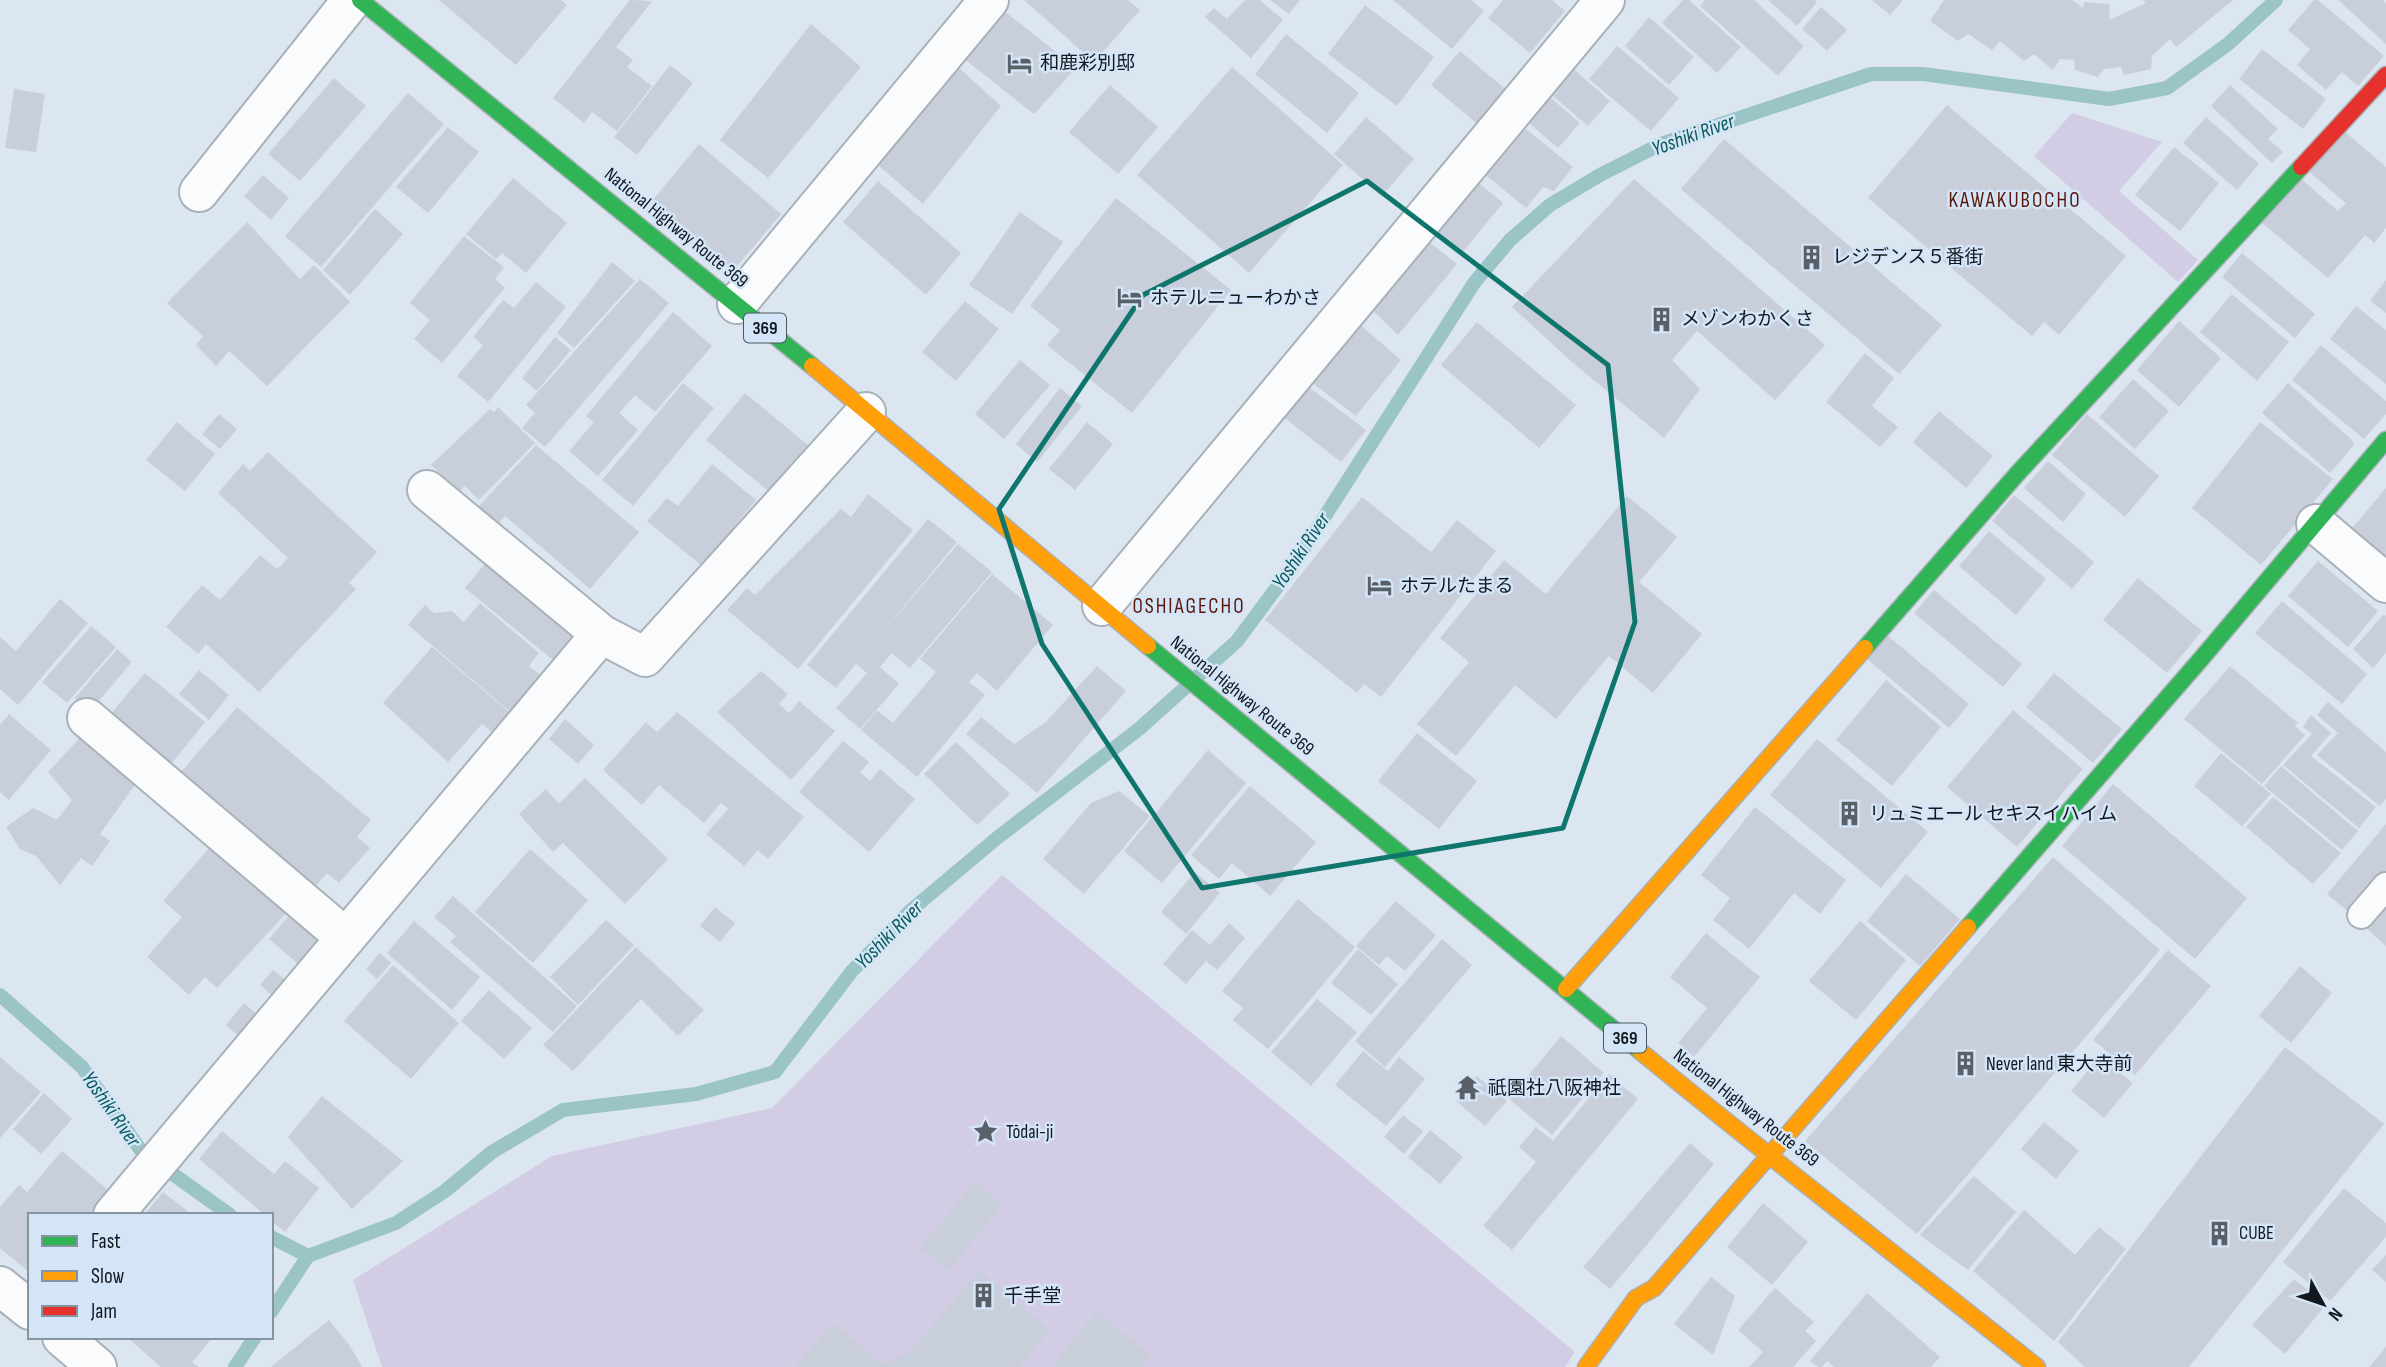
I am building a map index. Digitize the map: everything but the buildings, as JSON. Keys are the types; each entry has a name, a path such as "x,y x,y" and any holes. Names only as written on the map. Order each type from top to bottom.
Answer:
{"main road":[{"name":"National Highway Route 369","path":"363,1 737,304 1165,661 1737,1131 2037,1367"},
{"path":"1566,989 2017,474 2386,75"},
{"path":"1586,1367 1636,1298 1654,1288 1768,1153 2089,788 2386,440"}],"street":[{"path":"737,304 989,0"},
{"path":"1102,606 1605,0"},
{"path":"199,192 363,1"},
{"path":"426,490 601,634 645,657 866,412"},
{"path":"2316,524 2386,583"},
{"path":"124,1201 601,634"},
{"path":"87,718 346,938"},
{"path":"0,1286 28,1308"},
{"path":"64,1339 97,1367"}],"lane":[{"path":"2361,915 2386,886"}],"highlighted area":[{"path":"1367,181 1608,365 1635,622 1563,828 1202,888 1042,644 999,509 1143,295"}],"shaded area":[{"path":"2072,113 2162,142 2119,191 2198,260 2178,282 2034,156"},
{"name":"Tōdai-ji","path":"1002,875 1575,1352 1565,1367 382,1367 353,1280 552,1156 772,1108"}],"waterway":[{"name":"Yoshiki River","path":"273,1238 308,1256 396,1223 445,1191 492,1152 563,1110 696,1094 775,1072 852,971 910,911 997,838 1139,729 1237,641 1295,563 1474,283 1510,240 1550,205 1600,175 1661,144 1871,74 1923,74 2109,99 2167,88 2228,44 2276,0"},
{"name":"Yoshiki River","path":"0,995 82,1067 142,1152 227,1213"},
{"path":"273,1309 308,1256"},
{"path":"235,1367 254,1339"}],"traffic: fast":[{"path":"360,0 812,366"},
{"path":"1865,648 2017,474 2301,167"},
{"path":"1968,927 2201,659 2386,440"},
{"path":"1148,646 1640,1051"}],"traffic: slow":[{"path":"812,366 1148,646"},
{"path":"1566,989 1865,648"},
{"path":"1586,1367 1636,1298 1654,1288 1968,927"},
{"path":"1640,1051 2037,1367"}],"traffic: jam":[{"path":"2301,167 2386,75"}],"place":[{"name":"和鹿彩別邸","path":"1020,63"},
{"name":"レジデンス５番街","path":"1812,257"},
{"name":"ホテルニューわかさ","path":"1130,298"},
{"name":"メゾンわかくさ","path":"1661,319"},
{"name":"ホテルたまる","path":"1380,586"},
{"name":"リュミエール セキスイハイム","path":"1849,814"},
{"name":"Never land 東大寺前","path":"1966,1064"},
{"name":"祇園社八阪神社","path":"1468,1088"},
{"name":"Tōdai-ji","path":"986,1132"},
{"name":"CUBE","path":"2219,1233"},
{"name":"千手堂","path":"984,1296"}],"district":[{"name":"KAWAKUBOCHO","path":"2015,200"},
{"name":"OSHIAGECHO","path":"1189,606"}]}
